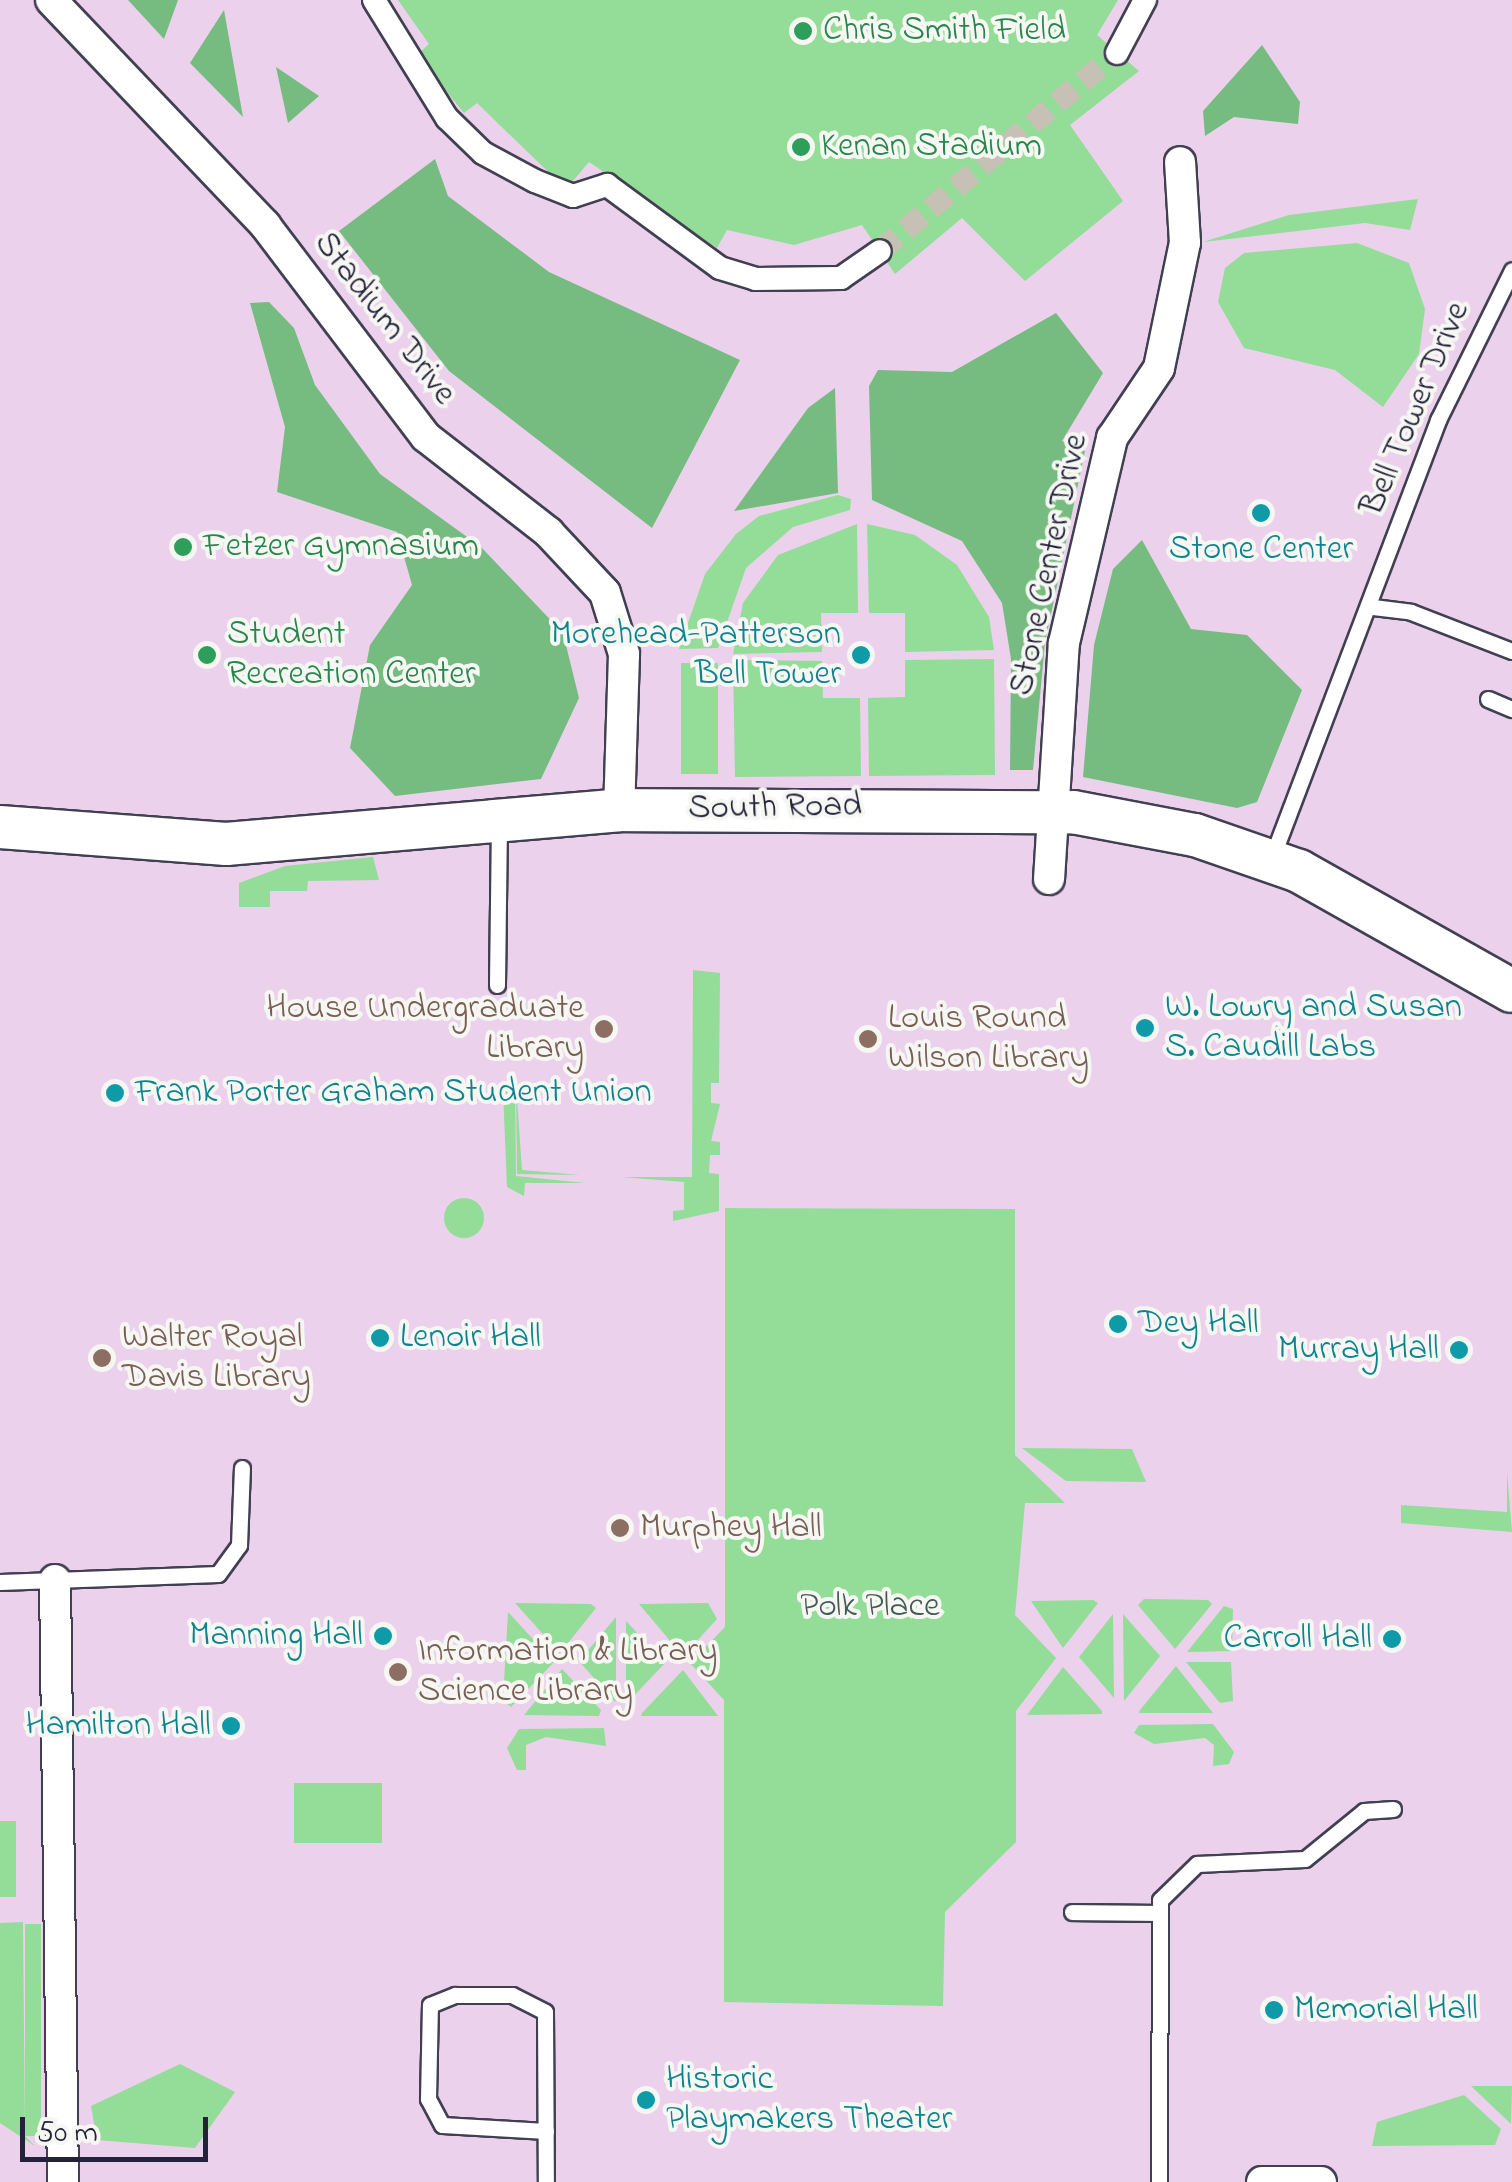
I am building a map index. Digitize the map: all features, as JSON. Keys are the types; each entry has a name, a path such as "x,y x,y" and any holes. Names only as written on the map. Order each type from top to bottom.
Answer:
{"main road":[{"name":"South Road","path":"0,828 226,844 620,810 1050,810 1195,834 1271,860 1388,914 1512,991"}],"street":[{"name":"Stadium Drive","path":"50,0 265,225 426,437 592,575 624,654 620,810"},
{"path":"374,0 447,118 483,153 535,181 573,196 607,185 720,268 755,279 841,278 880,252"},
{"path":"1117,52 1145,0"},
{"name":"Stone Center Drive","path":"1049,879 1050,810 1064,643 1112,438 1159,368 1185,243 1180,162"},
{"path":"54,1580 64,2182"},
{"path":"1262,2182 1321,2182"}],"lane":[{"name":"Bell Tower Drive","path":"1372,607 1380,575 1450,391 1512,270"},
{"path":"1271,860 1372,607 1411,612 1512,651"},
{"path":"1488,699 1512,709"},
{"path":"497,985 498,818"},
{"path":"0,1582 218,1574 239,1546 242,1468"},
{"path":"1159,2182 1154,1914 1197,1864 1305,1859 1364,1812 1393,1809"},
{"path":"1072,1912 1154,1914"},
{"path":"546,2131 442,2126 428,2100 430,2005 454,1995 512,1994 540,2006 546,2131 546,2182"}],"shaded area":[{"path":"0,0 1512,0 1512,2182 0,2182"}],"green space":[{"path":"128,0 178,0 164,39"},
{"name":"Kenan Stadium","path":"398,0 1118,0 1097,35 1139,71 1070,125 1123,201 1025,281 962,218 895,274 862,225 794,245 727,230 717,248 589,162 566,189 477,103 464,113 417,55 429,44"},
{"path":"224,10 243,117 190,63"},
{"path":"1262,45 1300,102 1298,124 1234,117 1205,136 1203,111"},
{"path":"276,67 319,96 288,123"},
{"path":"435,159 448,196 549,272 740,360 652,528 449,371 339,231"},
{"path":"1418,199 1410,230 1365,223 1203,242 1289,215"},
{"path":"1357,243 1409,263 1425,309 1419,354 1383,407 1335,370 1244,348 1218,302 1225,268 1244,253"},
{"path":"269,302 294,328 315,385 380,474 481,547 563,633 579,698 541,779 395,796 350,748 370,645 412,585 397,532 277,492 285,427 250,303"},
{"path":"1056,313 1103,373 1062,441 1085,451 1045,643 1033,770 1010,770 1011,659 1002,603 962,541 872,500 869,386 878,370 952,372"},
{"path":"835,388 838,493 734,511 808,408"},
{"path":"838,495 851,499 850,510 793,527 746,568 718,648 679,649 705,574 736,534 759,516"},
{"path":"857,524 858,613 821,613 822,652 733,654 743,603 778,555"},
{"path":"867,524 915,535 957,565 989,617 994,650 905,652 905,613 869,613"},
{"path":"1142,540 1191,629 1247,635 1302,690 1257,802 1237,808 1083,777 1094,645 1113,569"},
{"path":"994,659 995,775 869,776 868,698 905,697 905,660"},
{"path":"733,660 822,661 823,698 860,698 861,776 735,777"},
{"path":"681,663 718,663 718,774 681,774"},
{"path":"373,857 379,880 308,881 307,891 270,891 270,907 239,907 239,883 285,866"},
{"path":"693,970 720,973 719,1083 711,1083 711,1103 720,1104 711,1141 720,1142 720,1155 710,1155 709,1173 719,1174 719,1211 673,1221 673,1211 684,1210 684,1182 621,1177 692,1177"},
{"path":"515,1084 516,1176 585,1183 525,1183 524,1196 507,1187 503,1091"},
{"path":"516,1084 522,1170 580,1175 517,1174"},
{"path":"464,1198 478,1204 484,1218 478,1232 464,1238 450,1232 444,1218 450,1204"},
{"name":"Polk Place","path":"725,1208 1015,1209 1015,1455 1065,1503 1025,1503 1015,1615 1056,1658 1016,1711 1016,1842 945,1912 943,2006 724,2002 724,1700 690,1663 725,1627"},
{"path":"1022,1448 1132,1449 1146,1482 1066,1481"},
{"path":"1507,1472 1512,1532 1401,1523 1401,1505 1507,1512"},
{"path":"1144,1599 1208,1600 1212,1604 1175,1649 1138,1605"},
{"path":"1093,1600 1098,1603 1063,1648 1031,1601"},
{"path":"515,1603 591,1604 596,1608 560,1653"},
{"path":"708,1603 717,1619 683,1656 639,1604"},
{"path":"1224,1606 1233,1609 1232,1651 1187,1652"},
{"path":"508,1612 554,1662 511,1707 503,1700"},
{"path":"1113,1614 1114,1698 1079,1657"},
{"path":"1123,1614 1160,1656 1124,1701"},
{"path":"616,1617 616,1699 615,1702 579,1661"},
{"path":"626,1621 665,1663 627,1703 626,1702"},
{"path":"1186,1662 1231,1662 1233,1701 1220,1703"},
{"path":"1176,1666 1213,1713 1139,1713 1140,1710"},
{"path":"1063,1667 1102,1711 1102,1714 1027,1715"},
{"path":"562,1669 601,1710 599,1716 524,1715"},
{"path":"683,1670 718,1716 641,1716 642,1713"},
{"path":"1213,1724 1234,1752 1229,1764 1213,1766 1214,1745 1205,1738 1154,1744 1134,1733 1139,1725"},
{"path":"604,1728 606,1746 546,1737 526,1745 526,1770 517,1770 507,1748 519,1729"},
{"path":"294,1783 382,1783 382,1843 294,1843"},
{"path":"0,1821 16,1821 16,1897 0,1897"},
{"path":"23,1922 25,2136 35,2146 0,2123 0,1923"},
{"path":"25,1924 41,1924 41,2136 25,2136"},
{"path":"180,2064 235,2092 195,2148 97,2140 91,2106"},
{"path":"1471,2086 1512,2086 1511,2124"},
{"path":"1464,2095 1501,2129 1495,2145 1372,2146 1377,2122"}],"tunnel":[{"path":"880,251 1117,53"}],"place":[{"name":"Chris Smith Field","path":"803,31"},
{"name":"Kenan Stadium","path":"801,147"},
{"name":"Stone Center","path":"1261,513"},
{"name":"Fetzer Gymnasium","path":"183,547"},
{"name":"Student Recreation Center","path":"207,655"},
{"name":"Morehead-Patterson Bell Tower","path":"861,655"},
{"name":"W. Lowry and Susan S. Caudill Labs","path":"1145,1028"},
{"name":"House Undergraduate Library","path":"604,1029"},
{"name":"Louis Round Wilson Library","path":"868,1039"},
{"name":"Frank Porter Graham Student Union","path":"115,1093"},
{"name":"Dey Hall","path":"1118,1324"},
{"name":"Lenoir Hall","path":"380,1338"},
{"name":"Murray Hall","path":"1459,1350"},
{"name":"Walter Royal Davis Library","path":"102,1358"},
{"name":"Murphey Hall","path":"620,1528"},
{"name":"Manning Hall","path":"383,1636"},
{"name":"Carroll Hall","path":"1392,1639"},
{"name":"Information & Library Science Library","path":"398,1672"},
{"name":"Hamilton Hall","path":"231,1726"},
{"name":"Memorial Hall","path":"1274,2010"},
{"name":"Historic Playmakers Theater","path":"646,2100"}]}
